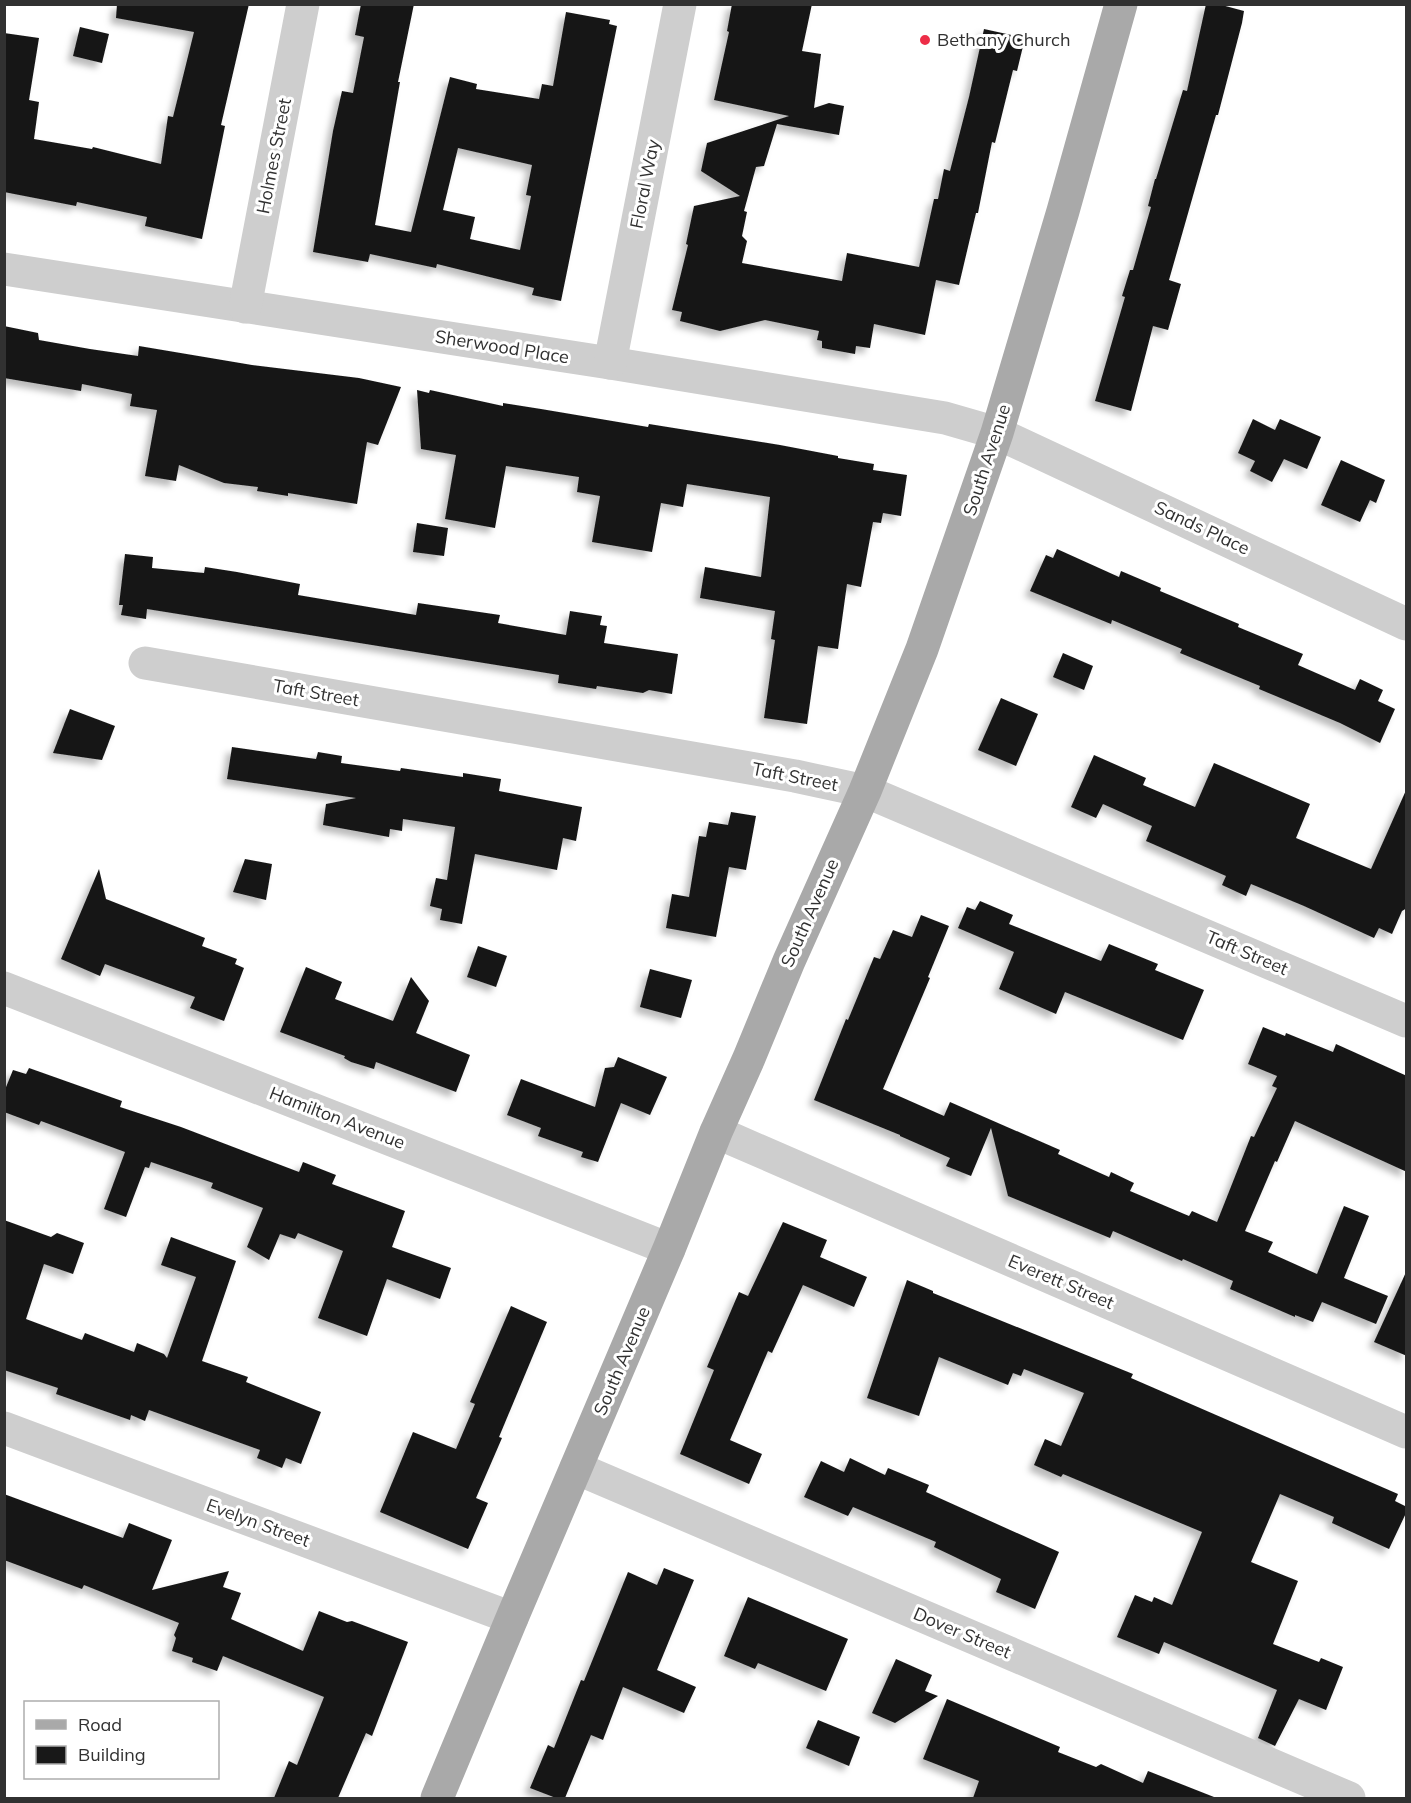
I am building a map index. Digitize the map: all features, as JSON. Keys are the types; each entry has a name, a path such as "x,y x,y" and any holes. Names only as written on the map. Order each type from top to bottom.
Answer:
{"main road":[{"name":"South Avenue","path":"436,1798 669,1250 716,1132 865,791 922,649 997,433 1063,211 1120,4"}],"street":[{"name":"Holmes Street","path":"245,307 303,4"},
{"name":"Floral Way","path":"609,363 680,4"},
{"name":"Sherwood Place","path":"4,269 945,418 997,433"},
{"name":"Sands Place","path":"997,433 1407,624"},
{"name":"Taft Street","path":"146,663 795,776 865,791 1407,1021"},
{"name":"Hamilton Avenue","path":"4,988 669,1250"},
{"name":"Everett Street","path":"716,1132 1407,1432"},
{"name":"Evelyn Street","path":"4,1428 512,1618"},
{"name":"Dover Street","path":"576,1468 1349,1798"}],"building":[{"path":"117,4 249,4 221,125 225,126 202,239 145,226 147,217 77,202 76,206 4,192 4,33 39,38 29,100 39,102 34,139 92,149 93,147 161,164 168,116 173,117 194,32 116,18"},
{"path":"361,4 414,4 398,82 400,82 375,225 411,232 450,77 477,84 476,89 539,99 542,84 553,86 566,12 610,20 609,24 617,26 561,301 532,295 534,288 437,264 436,268 370,254 368,262 313,252 342,91 353,93 364,37 355,35","holes":["458,148 532,165 526,195 531,196 520,250 470,239 475,217 443,210"]},
{"path":"732,4 812,4 802,51 821,54 814,108 829,103 844,106 839,135 777,124 764,166 756,167 744,211 747,212 742,236 747,241 742,263 842,281 847,253 919,267 934,199 938,199 944,169 950,171 984,29 1025,38 1017,71 1013,70 995,143 992,142 978,213 976,213 959,285 936,280 925,335 874,324 870,348 856,346 855,354 822,348 822,341 817,340 819,331 765,320 720,331 680,321 682,312 672,310 688,245 686,244 694,206 740,196 701,171 707,143 789,116 714,100 729,32 727,31"},
{"path":"1206,4 1218,4 1244,11 1242,23 1218,115 1216,115 1169,280 1181,284 1168,330 1153,326 1131,411 1095,401 1125,297 1122,296 1130,270 1133,270 1151,207 1148,206 1155,179 1183,90 1187,91"},
{"path":"80,27 109,34 102,63 73,56"},
{"path":"4,326 38,333 39,340 90,349 138,356 139,346 252,365 359,378 401,387 378,445 367,442 357,504 288,493 288,496 257,491 258,487 224,483 179,465 176,481 145,476 157,410 130,406 132,394 82,384 81,391 4,378"},
{"path":"417,390 429,393 430,390 503,406 503,403 648,427 649,424 780,445 874,464 873,470 907,475 901,516 883,513 881,523 873,522 861,587 847,584 838,649 818,646 807,724 764,718 775,640 771,639 775,611 700,598 705,567 761,577 770,497 687,484 683,507 661,503 652,552 592,542 600,496 577,492 579,477 506,466 495,528 445,519 456,455 421,449"},
{"path":"1253,419 1275,430 1280,419 1321,437 1307,469 1284,459 1272,482 1250,471 1255,461 1238,453"},
{"path":"1341,460 1385,480 1376,503 1370,500 1360,522 1321,505"},
{"path":"417,523 448,528 444,556 413,552"},
{"path":"1057,549 1119,577 1121,571 1161,588 1160,591 1303,654 1298,665 1355,690 1360,679 1383,690 1378,701 1395,709 1380,743 1340,723 1259,689 1260,686 1180,653 1182,649 1112,620 1111,624 1030,591 1046,555 1053,558"},
{"path":"125,554 153,557 152,568 204,573 205,567 300,584 298,595 416,615 418,603 500,615 498,623 566,635 570,611 602,616 600,625 607,626 604,643 678,654 672,694 649,690 643,693 597,686 596,689 558,683 559,675 147,609 146,619 121,615 123,605 119,605"},
{"path":"1063,653 1093,666 1084,690 1053,677"},
{"path":"1001,698 1038,714 1016,766 978,750"},
{"path":"70,709 115,726 102,760 53,753"},
{"path":"232,747 316,759 318,752 342,756 341,763 400,771 401,768 463,777 463,773 501,779 499,791 582,807 576,841 563,838 557,870 475,854 462,924 440,920 442,909 430,906 436,878 447,880 455,827 403,819 402,831 390,829 389,837 323,825 326,804 356,798 227,779"},
{"path":"1094,755 1146,778 1143,785 1195,807 1214,763 1310,804 1296,838 1371,869 1407,788 1407,908 1402,911 1392,934 1379,928 1374,938 1251,884 1246,896 1222,885 1226,876 1146,841 1152,826 1103,804 1096,818 1071,807"},
{"path":"731,812 756,816 746,870 729,867 716,937 666,928 672,894 689,897 699,836 706,837 709,822 728,825"},
{"path":"245,859 272,864 266,900 233,892"},
{"path":"99,869 106,899 205,938 202,946 237,959 235,964 244,968 224,1021 190,1008 195,997 105,964 100,976 61,959"},
{"path":"980,901 1013,915 1009,924 1101,961 1109,944 1158,964 1155,970 1204,990 1183,1040 1065,992 1056,1014 999,989 1014,952 958,928 967,907 975,910"},
{"path":"921,915 949,926 928,977 930,978 883,1089 944,1116 950,1102 1060,1150 1058,1154 1109,1177 1111,1172 1134,1183 1130,1191 1189,1216 1192,1211 1217,1222 1251,1136 1254,1137 1277,1088 1272,1086 1277,1076 1248,1064 1263,1027 1285,1036 1286,1033 1333,1052 1336,1044 1407,1076 1407,1172 1295,1121 1245,1231 1273,1242 1268,1252 1317,1274 1344,1206 1369,1216 1344,1278 1388,1296 1376,1324 1322,1302 1313,1322 1295,1315 1295,1317 1230,1289 1233,1281 1183,1259 1182,1261 1113,1231 1110,1238 1008,1196 991,1128 971,1176 946,1166 950,1158 814,1100 846,1019 848,1020 874,957 880,959 893,930 912,937"},
{"path":"478,946 507,956 496,987 467,977"},
{"path":"306,967 342,982 335,999 393,1021 411,977 429,1001 416,1033 470,1055 456,1092 376,1062 374,1069 351,1062 344,1058 345,1056 280,1032"},
{"path":"650,969 692,980 681,1018 640,1007"},
{"path":"618,1057 667,1077 650,1115 621,1103 598,1162 581,1157 583,1152 538,1136 541,1128 507,1115 521,1079 595,1107 605,1068 614,1067"},
{"path":"29,1068 122,1101 120,1107 181,1127 299,1172 303,1162 336,1175 332,1184 405,1211 392,1247 451,1268 440,1299 387,1279 367,1336 318,1318 343,1251 298,1233 295,1239 280,1234 269,1260 247,1247 263,1208 211,1188 213,1183 151,1162 149,1168 145,1167 126,1217 104,1209 125,1152 41,1121 39,1125 4,1112 4,1092 13,1070 26,1074"},
{"path":"4,1220 51,1237 57,1233 84,1243 73,1274 44,1264 26,1319 82,1340 85,1333 134,1352 137,1343 164,1354 167,1358 196,1277 161,1265 171,1237 236,1261 202,1361 248,1377 246,1382 321,1412 301,1464 286,1458 282,1468 257,1458 260,1450 149,1410 145,1421 131,1415 130,1420 56,1394 58,1388 4,1370"},
{"path":"783,1222 827,1240 820,1257 867,1277 854,1307 803,1285 772,1353 768,1351 730,1440 762,1454 749,1484 680,1454 714,1370 707,1367 739,1292 748,1296"},
{"path":"1407,1270 1407,1356 1374,1342"},
{"path":"907,1280 933,1293 1133,1374 1131,1378 1398,1494 1395,1501 1407,1507 1407,1511 1389,1549 1332,1523 1334,1517 1280,1494 1251,1562 1298,1581 1273,1644 1319,1662 1321,1658 1343,1667 1326,1710 1299,1699 1275,1746 1258,1738 1277,1690 1164,1642 1159,1654 1117,1637 1135,1595 1152,1602 1154,1597 1172,1605 1202,1532 1063,1474 1061,1477 1034,1465 1045,1439 1061,1446 1084,1393 1024,1369 1021,1376 1013,1373 1008,1385 939,1357 919,1416 867,1398"},
{"path":"511,1306 547,1322 476,1498 488,1503 468,1549 380,1512 413,1432 456,1449 475,1404 470,1402"},
{"path":"850,1458 885,1475 888,1468 929,1485 926,1492 1059,1552 1035,1609 996,1592 1001,1579 934,1547 936,1542 853,1507 848,1516 804,1497 821,1461 844,1472"},
{"path":"4,1494 123,1538 129,1523 172,1540 152,1590 229,1571 223,1587 241,1593 231,1619 303,1651 319,1611 408,1642 372,1736 366,1733 338,1798 274,1798 289,1761 297,1765 324,1697 223,1656 217,1671 192,1662 193,1658 172,1651 176,1638 174,1635 179,1623 84,1585 82,1589 4,1560"},
{"path":"664,1568 694,1580 657,1670 696,1687 684,1713 623,1687 603,1740 591,1735 565,1798 556,1798 530,1788 548,1745 554,1748 628,1572 657,1585"},
{"path":"748,1597 848,1639 826,1691 758,1663 755,1669 724,1656"},
{"path":"896,1659 932,1675 925,1691 938,1696 895,1723 872,1713"},
{"path":"947,1699 1060,1747 1058,1752 1096,1767 1101,1764 1143,1783 1148,1771 1214,1798 973,1798 979,1781 923,1759"},
{"path":"818,1720 860,1737 849,1766 806,1748"}],"place":[{"name":"Bethany Church","path":"925,40"}]}
